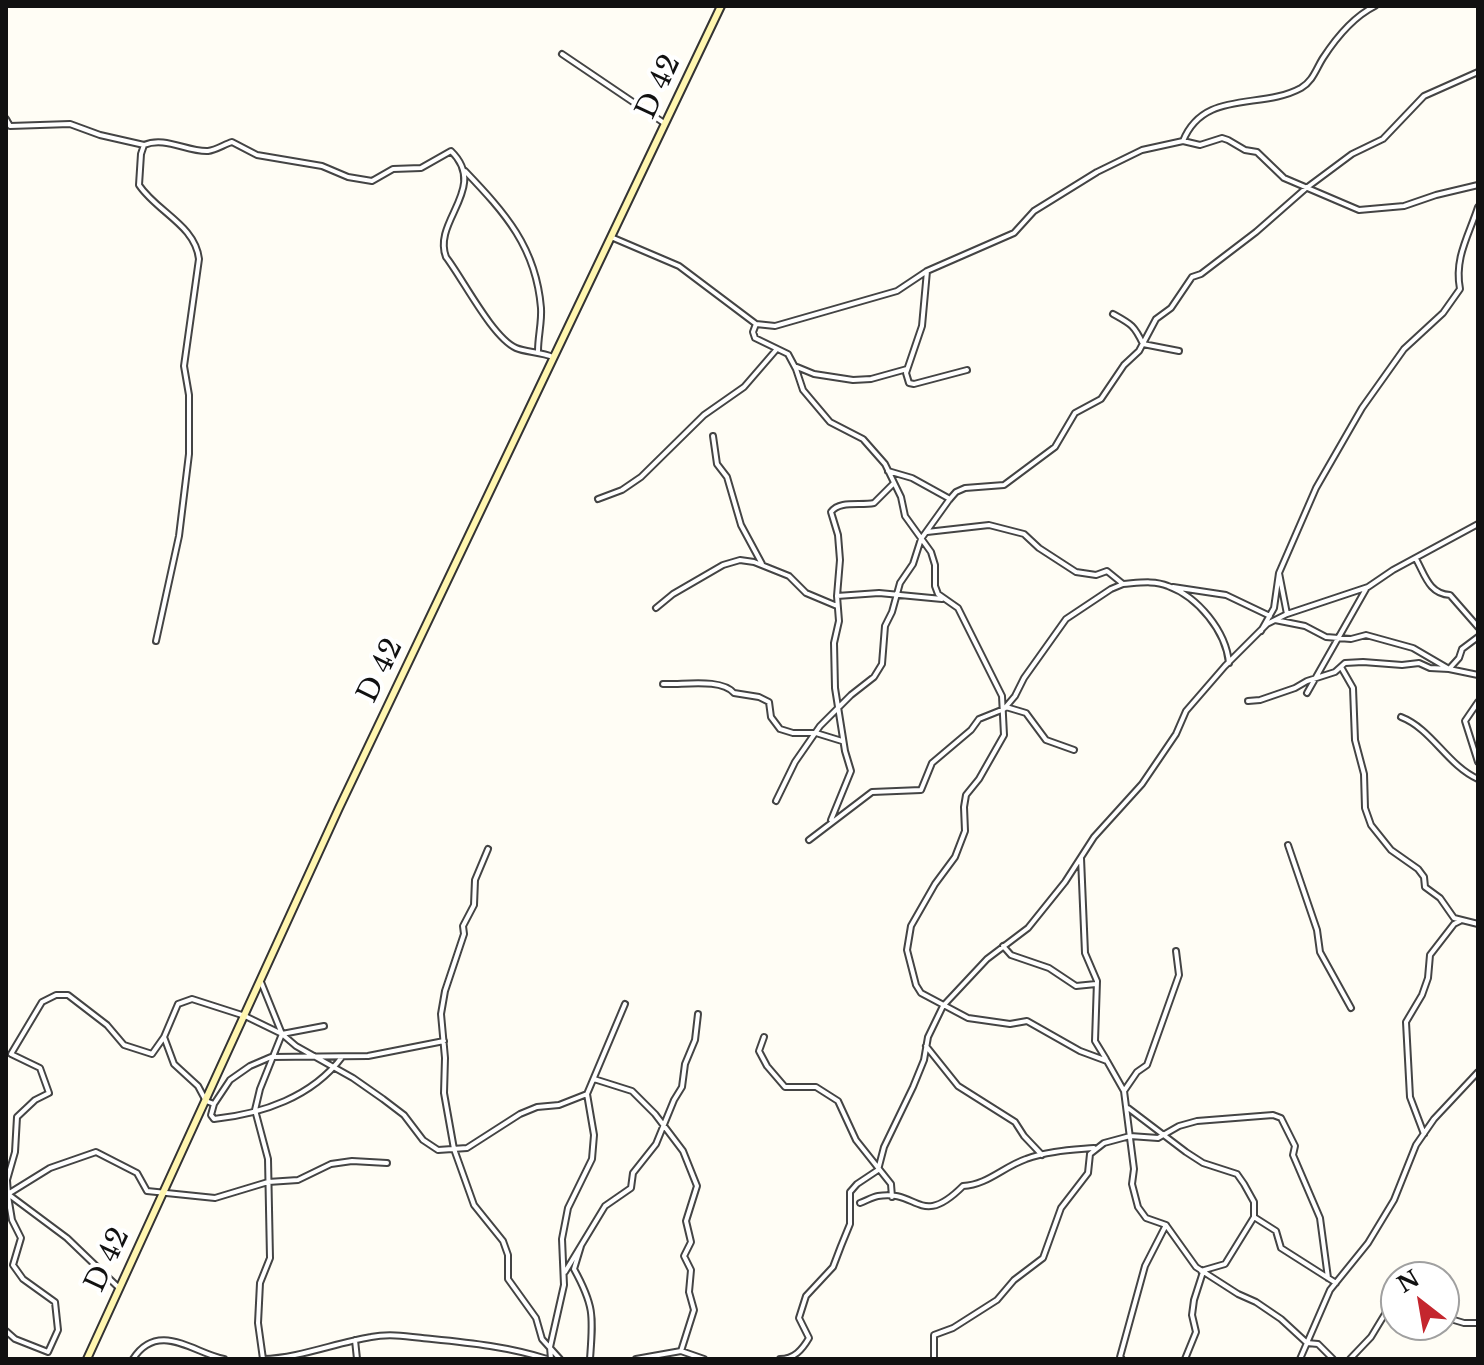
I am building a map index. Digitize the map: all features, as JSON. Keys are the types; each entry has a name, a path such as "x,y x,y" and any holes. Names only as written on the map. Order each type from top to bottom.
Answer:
{"street":[{"name":"D 42","path":"87,1359 339,808 721,6"},
{"path":"1183,141 1190,125 1211,111 1239,102 1279,97 1309,83 1336,41 1361,13 1375,6"},
{"path":"562,54 666,124"},
{"path":"776,801 795,762 829,715 874,677 882,664 885,626 905,573 913,564 921,539 950,499 965,488 1004,485 1055,447 1075,413 1101,399 1143,344 1156,319 1171,308 1192,277 1201,274 1256,232 1305,189 1352,154 1383,139 1424,96 1478,72"},
{"path":"6,119 10,126 70,124 144,145 169,143 210,151 232,142 257,155 322,166 348,177 372,181 393,169 421,168 449,150 494,202 531,256 541,306 538,351"},
{"path":"611,237 679,266 756,324 775,326 897,291 927,271 1014,233 1034,211 1097,172 1142,150 1183,141 1200,145 1222,138 1228,140 1245,150 1257,152 1279,175 1305,189 1323,193 1359,210 1404,206 1478,185"},
{"path":"144,145 139,185 168,217 191,234 197,244 199,259 184,366 189,395 189,454 179,536 156,641"},
{"path":"465,171 462,196 453,212 444,250 446,257 503,338 513,347 553,357"},
{"path":"780,1359 794,1355 809,1338 799,1318 806,1296 833,1267 850,1224 850,1192 878,1170 884,1147 924,1060 928,1037 943,1006 987,959 1028,928 1122,803 1142,784 1176,734 1186,711 1271,618 1279,573 1316,488 1362,408 1404,349 1443,313 1460,289 1457,273 1478,207"},
{"path":"1470,227 1478,229"},
{"path":"927,271 922,326 907,369 910,384 967,370"},
{"path":"1113,314 1134,326 1143,344"},
{"path":"756,324 753,332 755,338 788,354 803,390 830,422 863,439 874,449 901,497 905,516 931,552 935,565 935,586 942,599"},
{"path":"1143,344 1179,351"},
{"path":"598,499 622,490 641,477 704,415 744,387 776,350"},
{"path":"795,367 814,374 853,380 871,379 907,369"},
{"path":"713,436 717,464 727,477 741,525 763,566"},
{"path":"888,471 907,476 950,499"},
{"path":"831,821 851,771 838,709 834,643 839,621 837,596 840,560 838,535 831,512 835,506 842,504 861,506 874,503 893,484"},
{"path":"1271,618 1368,587 1478,524"},
{"path":"927,532 989,525 1024,534 1039,548 1076,572 1096,575 1107,571 1123,584"},
{"path":"1416,559 1432,589 1436,593 1450,595 1478,627"},
{"path":"656,608 673,594 732,561 749,561 789,576 806,593 837,606"},
{"path":"1279,573 1287,614"},
{"path":"809,840 872,792 921,790 932,763 971,730 979,719 1005,708 1066,619 1123,584 1147,582 1226,595 1271,618 1289,621 1326,637 1351,639 1366,635 1413,648 1449,669"},
{"path":"1168,586 1203,611 1216,625 1229,663"},
{"path":"1307,693 1368,587"},
{"path":"837,596 879,593 942,599 958,608 997,684 1005,708 1004,735 979,779 966,795 962,839 911,926 907,950 916,985 921,993 968,1018 1010,1024 1027,1021 1080,1051 1107,1061"},
{"path":"1449,669 1462,649 1478,637"},
{"path":"1248,701 1277,695 1335,672 1345,663 1419,663 1430,668 1477,675"},
{"path":"1341,667 1353,688 1355,740 1364,774 1365,808 1371,825 1391,850 1418,869 1424,877 1425,887 1440,898 1454,918 1478,924"},
{"path":"663,684 699,685 708,682 729,687 734,693 769,702 771,717 780,729 793,733 816,733 843,741"},
{"path":"1478,702 1465,721 1478,762"},
{"path":"1005,708 1026,713 1046,740 1074,750"},
{"path":"1401,717 1409,720 1461,769 1478,779"},
{"path":"1288,845 1317,930 1320,952 1351,1008"},
{"path":"488,849 475,880 474,905 463,926 464,934 445,991 441,1014 444,1093 454,1149 474,1205 503,1241 508,1255 508,1279 536,1318 542,1339 560,1359"},
{"path":"1081,856 1085,953 1097,984 1095,1041 1124,1091 1134,1169 1132,1184 1138,1207 1146,1218 1166,1225 1202,1272 1256,1302 1281,1319 1307,1343 1318,1344 1333,1359"},
{"path":"1424,1134 1410,1097 1406,1022 1422,995 1428,978 1430,955 1454,924 1460,921"},
{"path":"1003,946 1011,955 1049,968 1076,986 1097,984"},
{"path":"1124,1091 1137,1072 1147,1065 1179,975 1176,951"},
{"path":"261,982 282,1034 271,1057 255,1110 268,1159 270,1258 260,1283 258,1323 262,1359 286,1358 375,1336 476,1342 549,1359 564,1285 562,1239 568,1208 592,1159 594,1135 587,1094 625,1004"},
{"path":"6,1331 15,1339 48,1352 58,1330 55,1302 23,1279 13,1265 21,1238 12,1220 7,1194 7,1180 15,1152 17,1117 35,1100 49,1093 40,1068 9,1053 42,1002 56,995 68,995 107,1025 124,1045 152,1054 164,1037 178,1004 192,999 245,1016 282,1034 404,1115 423,1140 438,1150 467,1148 520,1114 537,1107 559,1105 587,1094"},
{"path":"564,1274 605,1206 631,1188 633,1173 656,1144 682,1087 685,1064 695,1040 698,1014"},
{"path":"282,1034 324,1026"},
{"path":"164,1037 174,1064 198,1086 206,1101 214,1104"},
{"path":"764,1037 759,1051 778,1081 785,1087 795,1089 816,1087 838,1101 856,1140 891,1184 892,1197"},
{"path":"342,1057 308,1090 295,1097 214,1119 211,1115 214,1104 230,1080 250,1066 271,1057 368,1056 444,1041"},
{"path":"926,1046 958,1086 1015,1122 1042,1155"},
{"path":"1300,1359 1330,1290 1368,1243 1394,1200 1416,1145 1434,1119 1478,1072"},
{"path":"593,1079 632,1091 665,1126 683,1151 697,1186 686,1221 691,1242 684,1256 691,1270 689,1292 694,1310 681,1351"},
{"path":"1127,1107 1203,1163 1237,1174 1254,1202 1254,1217 1225,1264 1202,1272"},
{"path":"934,1359 934,1335 953,1328 997,1300 1014,1280 1043,1258 1061,1208 1088,1173 1090,1154 1104,1143 1130,1136 1158,1138 1197,1121 1273,1115 1281,1118 1295,1146 1293,1155 1320,1218 1328,1278"},
{"path":"860,1203 880,1195 906,1199 919,1206 936,1205 950,1199 963,1186 979,1185 1003,1169 1042,1155 1098,1147"},
{"path":"7,1194 50,1168 96,1152 137,1173 147,1191 215,1198 268,1182 298,1180 331,1164 352,1161 387,1163"},
{"path":"7,1194 67,1238 119,1288"},
{"path":"1254,1217 1276,1231 1281,1248 1336,1283"},
{"path":"1122,1359 1122,1349 1145,1266 1166,1225"},
{"path":"581,1243 574,1269 591,1301 593,1332 590,1359"},
{"path":"1185,1359 1196,1332 1192,1315 1202,1272"},
{"path":"1350,1359 1380,1322"},
{"path":"133,1359 151,1344 166,1339 188,1345 207,1356 224,1359"},
{"path":"355,1340 357,1359"},
{"path":"636,1359 681,1351 704,1359"}]}
